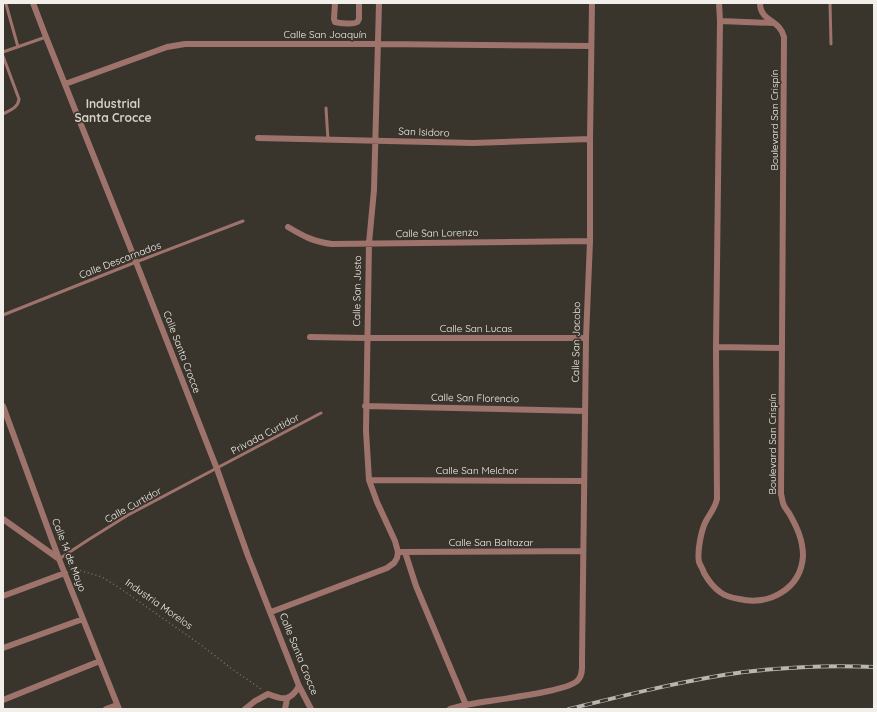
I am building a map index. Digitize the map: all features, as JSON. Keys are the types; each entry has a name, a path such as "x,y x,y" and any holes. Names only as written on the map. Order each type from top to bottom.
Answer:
{"street":[{"name":"Calle Santa Crocce","path":"33,3 217,469 248,556 299,686 311,709"},
{"path":"335,3 335,22 356,23 359,19 359,3"},
{"name":"Calle San Justo","path":"379,3 374,190 368,244 366,338 365,406 369,480 377,502 395,541 402,552 466,705"},
{"name":"Calle San Jacobo","path":"466,705 556,690 574,684 578,681 581,675 586,338 590,241 592,3"},
{"name":"Boulevard San Crispín","path":"719,3 716,348 717,499 716,505 704,524 699,542 699,562 710,583 720,592 733,598 753,602 778,595 790,586 800,571 803,556 799,531 783,504 781,494 784,37 781,29 776,23 770,21 763,13 760,8 760,3"},
{"path":"720,21 776,23"},
{"name":"Calle San Joaquín","path":"65,84 167,47 185,44 591,46"},
{"name":"San Isidoro","path":"258,138 473,143 590,139"},
{"name":"Calle San Lorenzo","path":"288,227 309,239 332,244 590,241"},
{"name":"Calle San Lucas","path":"310,337 586,338"},
{"path":"716,348 782,348"},
{"name":"Calle San Florencio","path":"365,406 585,411"},
{"name":"Calle 14 de Mayo","path":"3,407 59,559 118,707"},
{"name":"Calle San Melchor","path":"369,480 584,481"},
{"path":"3,519 59,559"},
{"name":"Calle San Baltazar","path":"402,552 584,551"},
{"path":"271,612 387,568 394,563 402,552"},
{"path":"3,596 65,573"},
{"path":"3,648 83,619"},
{"path":"3,700 100,661"},
{"path":"245,709 255,701 268,694 287,699 296,692 299,686"},
{"path":"285,709 287,699"},
{"path":"450,709 466,705"},
{"path":"106,709 118,707"}],"lane":[{"path":"5,3 18,47"},
{"path":"830,3 831,44"},
{"path":"3,52 46,37"},
{"path":"3,56 19,99 16,106 3,114"},
{"path":"326,108 328,140"},
{"name":"Calle Descarnados","path":"3,315 243,221"},
{"name":"Privada Curtidor","path":"217,469 321,413"},
{"name":"Calle Curtidor","path":"59,559 128,515 217,469"}],"path":[{"name":"Industria Morelos","path":"59,559 74,569 102,577 121,589 268,694"}],"railway":[{"path":"569,709 634,693 722,675 809,667 874,667"}],"district":[{"name":"Industrial Santa Crocce","path":"113,110"}]}
